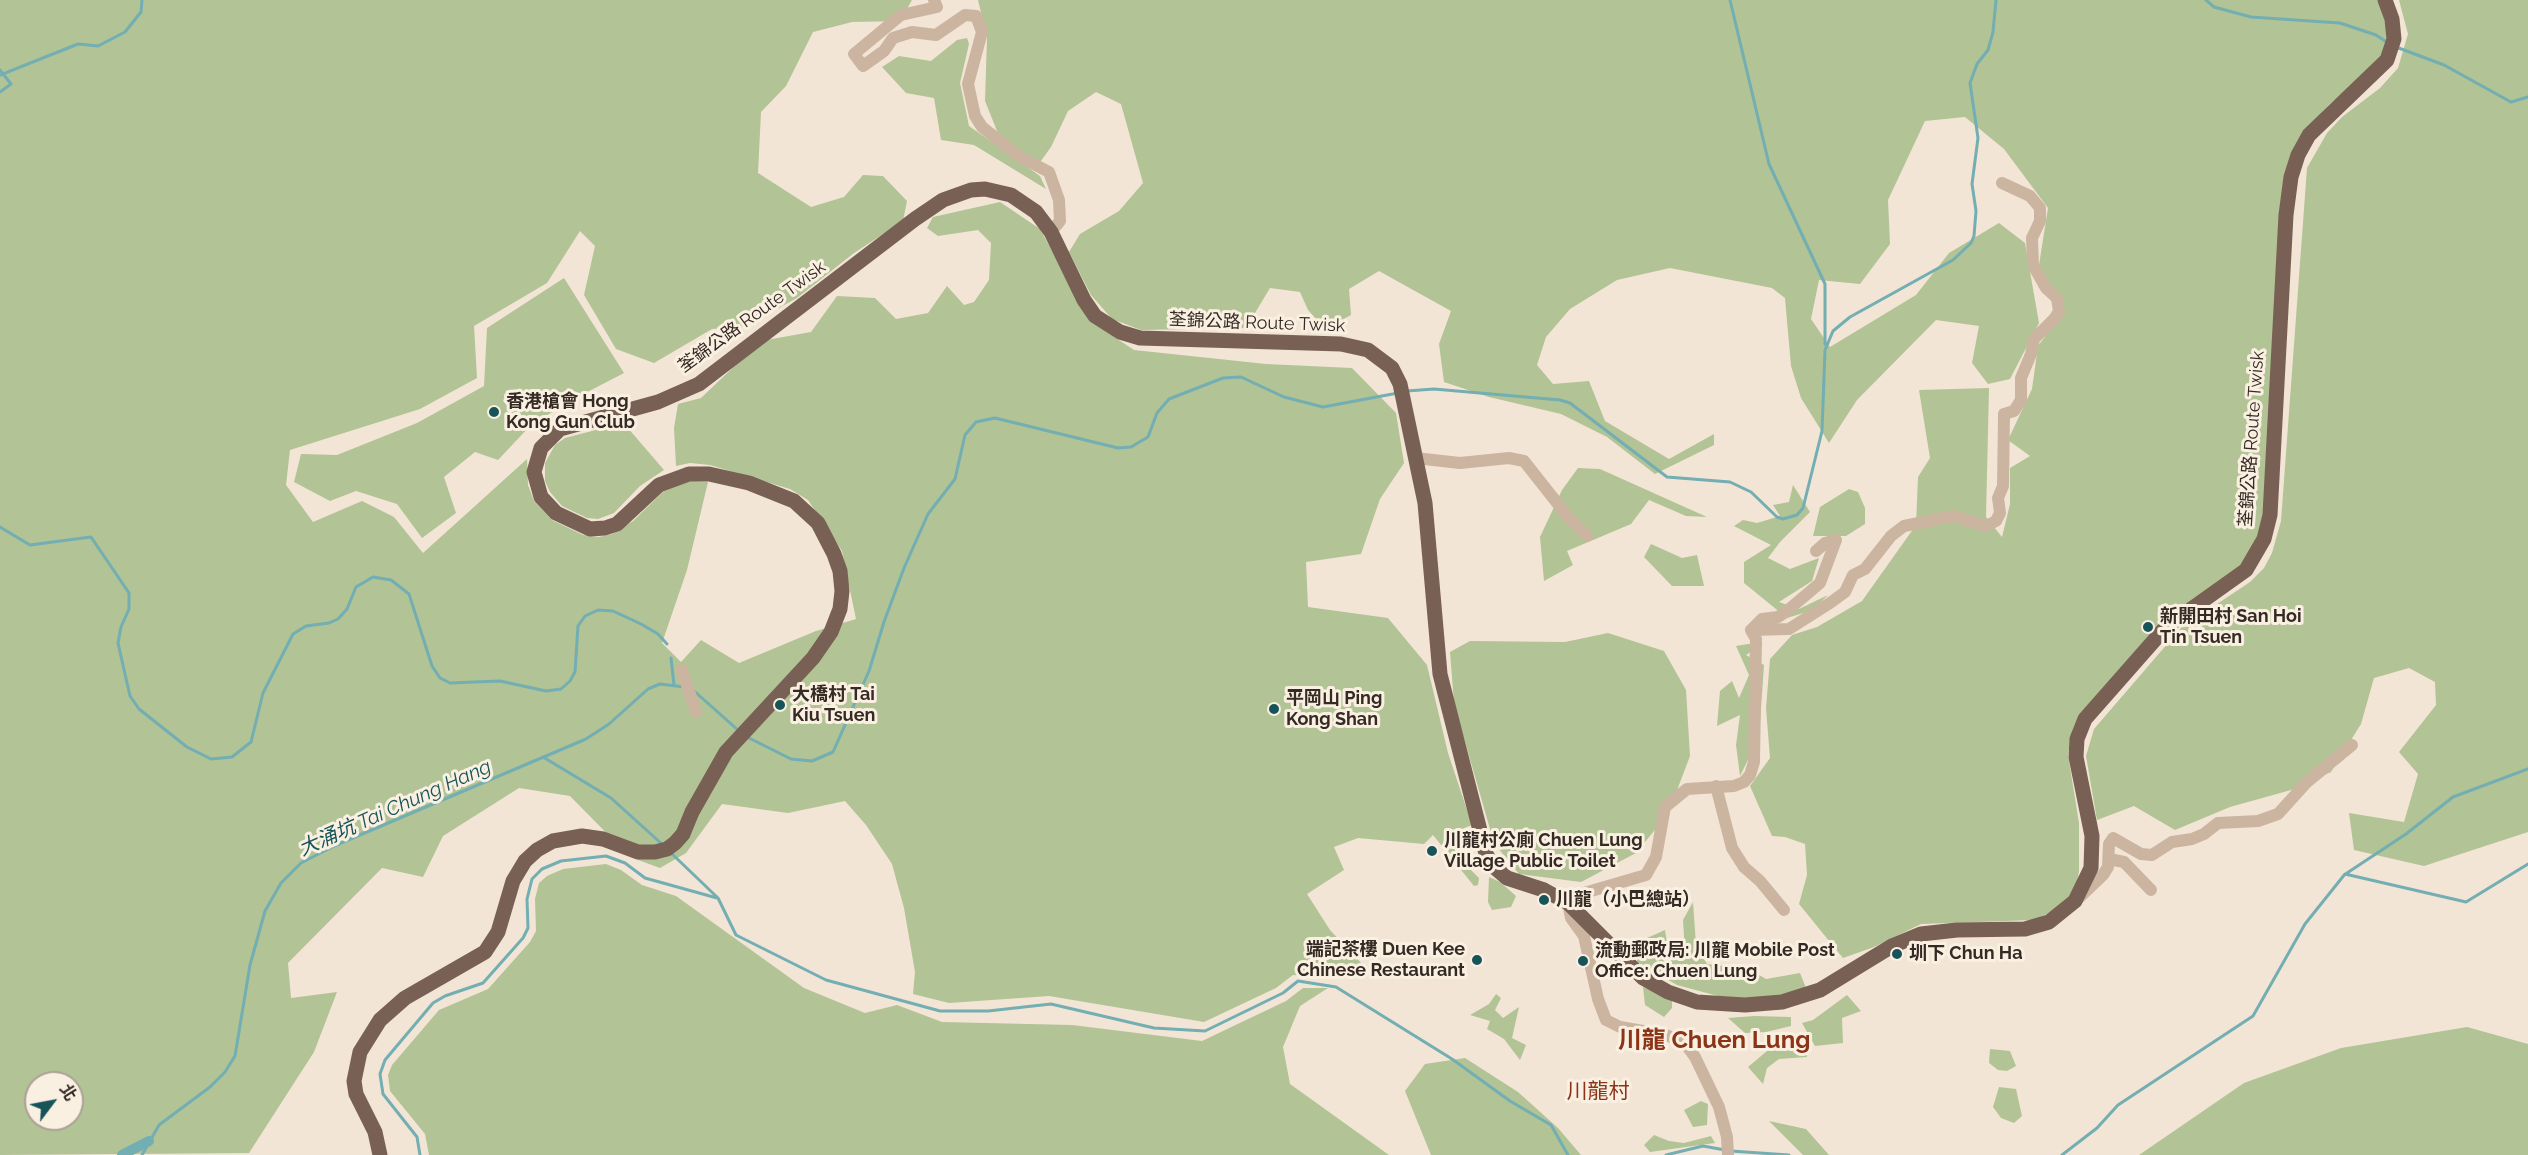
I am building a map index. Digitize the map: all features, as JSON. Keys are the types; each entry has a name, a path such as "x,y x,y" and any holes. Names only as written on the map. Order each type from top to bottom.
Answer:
{"main road":[{"name":"荃錦公路 Route Twisk","path":"380,1155 375,1132 356,1094 354,1081 360,1052 380,1020 405,998 466,965 489,948 498,932 513,881 525,861 537,850 553,841 582,836 603,839 638,852 655,852 667,849 675,843 683,834 723,756 813,657 831,632 840,609 842,591 840,571 818,523 807,510 781,495 749,483 697,474 666,480 652,490 625,518 611,526 597,529 582,527 556,513 541,497 534,471 541,448 560,429 658,402 699,384 915,219 949,197 978,189 1011,195 1036,212 1051,232 1084,300 1095,316 1120,332 1140,338 1308,342 1355,346 1380,357 1392,369 1400,384 1428,525 1440,674 1484,848 1493,866 1502,875 1544,890 1568,903 1631,967 1659,988 1697,1002 1745,1005 1782,1002 1809,994 1892,946 1922,934 1951,930 2034,927 2057,917 2075,901 2089,876 2093,848 2076,763 2079,732 2094,707 2157,635 2180,614 2236,580 2260,550 2270,515 2286,215 2293,169 2301,149 2314,129 2373,76 2392,46 2392,19 2385,0"}],"street":[{"path":"934,0 937,7 901,15 854,54 863,66 884,51 892,38 912,32 936,35 965,15 976,16 982,32 969,84 975,116 982,127 1020,157 1049,172 1051,185 1059,200 1060,221 1051,232"},
{"path":"1751,630 1789,629 1830,603 1845,592 1853,575 1865,569 1892,536 1904,526 1953,516 1986,526 1996,521 2000,513 1998,498 2003,486 2004,414 2014,411 2021,400 2021,378 2031,354 2034,339 2059,311 2056,298 2046,288 2033,265 2032,238 2040,221 2040,208 2030,196 2002,183"},
{"path":"1415,458 1460,463 1509,458 1524,462 1569,518 1587,536"},
{"path":"1751,630 1762,620 1778,617 1787,611 1820,583 1836,540 1826,543 1816,551"},
{"path":"1728,1155 1727,1137 1719,1107 1695,1057 1684,1042 1666,1035 1620,1027 1606,1020 1598,999 1584,936 1571,918 1568,903 1584,893 1646,874 1656,857 1665,807 1687,789 1734,786 1744,782 1750,775 1754,762 1756,639 1751,630"},
{"path":"682,670 696,712"},
{"path":"2075,901 2103,875 2109,859 2109,844 2113,838 2141,854 2152,855 2172,842 2192,839 2218,824 2258,821 2278,814 2307,782 2352,745"},
{"path":"1716,786 1732,848 1744,867 1760,881 1784,910"},
{"path":"2109,859 2124,862 2151,890"}],"green space":[{"path":"0,0 912,0 900,21 852,22 813,32 786,86 761,112 758,173 811,207 844,197 863,175 883,176 907,201 903,221 854,253 797,298 746,326 712,329 654,363 616,349 584,295 595,246 580,231 547,283 474,326 477,378 420,409 290,450 286,485 313,522 362,501 394,517 423,553 527,459 528,485 534,501 552,520 583,535 599,537 612,534 633,521 664,491 691,481 708,482 687,570 662,643 681,662 701,640 739,663 816,631 856,619 842,551 808,500 790,489 710,465 690,463 676,466 674,428 678,404 701,398 761,341 811,332 837,296 875,298 896,319 928,313 947,286 964,305 974,302 989,280 991,243 978,230 938,236 927,228 933,217 1000,202 1040,229 1090,321 1134,350 1266,364 1352,368 1396,413 1404,463 1380,499 1361,554 1306,562 1308,607 1388,618 1427,665 1448,753 1472,825 1457,831 1470,869 1479,878 1478,885 1474,886 1433,835 1424,844 1358,838 1334,847 1344,870 1307,894 1330,930 1364,966 1344,978 1293,975 1276,988 1204,1022 1049,996 949,1003 913,994 915,972 904,908 892,864 866,825 845,801 788,813 722,804 686,853 660,868 630,857 570,796 519,788 443,836 423,877 382,868 288,963 291,998 337,992 314,1052 249,1153 0,1155"},
{"path":"978,0 2378,0 2388,28 2386,51 2369,74 2330,104 2313,122 2297,146 2263,518 2255,546 2239,569 2170,615 2153,631 2070,740 2068,755 2079,823 2079,871 2076,890 2069,905 2033,920 1921,924 1874,947 1843,958 1799,904 1807,875 1805,844 1785,837 1772,836 1750,786 1770,758 1766,708 1770,659 1792,635 1817,627 1862,601 1916,525 1918,477 1930,458 1919,390 1989,388 1986,517 2002,537 2010,504 2010,468 2030,456 2008,440 2032,389 2038,346 2064,311 2039,265 2048,208 2004,149 1965,117 1925,121 1888,200 1890,244 1860,284 1819,280 1811,319 1830,347 1916,295 1949,253 1999,223 2025,243 2039,323 2010,379 1988,384 1972,363 1979,326 1936,320 1857,400 1829,443 1801,398 1791,366 1785,298 1772,288 1670,268 1617,280 1570,309 1546,337 1537,365 1553,384 1589,381 1605,421 1669,459 1714,434 1714,445 1655,474 1607,437 1561,414 1489,397 1444,382 1439,344 1451,311 1379,271 1349,289 1351,315 1325,329 1308,310 1300,292 1270,288 1246,328 1141,330 1112,319 1091,295 1069,252 1080,234 1119,211 1143,183 1121,104 1096,92 1068,111 1051,147 1038,165 999,136 985,101 987,38"},
{"path":"2399,0 2528,0 2528,832 2424,866 2354,850 2349,813 2404,822 2418,774 2399,752 2436,705 2435,682 2409,668 2374,678 2361,724 2331,772 2291,790 2230,807 2175,830 2134,806 2097,820 2086,756 2094,729 2181,628 2250,582 2264,568 2272,553 2281,521 2307,168 2327,133 2342,117 2380,88 2398,68 2408,34"},
{"path":"967,38 969,44 960,83 969,126 1040,176 1046,189 974,145 941,140 934,98 906,93 882,67 899,56 931,61 957,40"},
{"name":"香港槍會 Hong Kong Gun Club","path":"564,278 624,373 568,402 530,426 498,460 475,452 444,477 456,513 422,538 397,504 356,491 330,501 294,482 301,454 337,455 417,423 484,386 487,328"},
{"path":"611,426 627,427 664,470 640,486 614,513 598,519 587,518 562,506 550,492 545,481 545,463 555,445 565,438"},
{"path":"1578,468 1600,469 1707,517 1686,516 1649,500 1631,524 1567,551 1573,565 1544,581 1540,537 1562,490"},
{"path":"1793,485 1810,512 1780,542 1768,558 1790,569 1819,558 1812,581 1779,602 1799,609 1828,595 1813,610 1787,618 1744,583 1744,562 1771,545 1734,526 1743,520 1757,523 1780,516 1773,505 1789,502"},
{"path":"1849,489 1858,492 1865,508 1865,524 1846,536 1813,536 1820,507"},
{"path":"1651,544 1682,558 1697,555 1704,586 1672,586 1644,557"},
{"path":"1608,633 1664,651 1686,690 1690,756 1668,814 1636,853 1581,882 1519,874 1494,843 1454,703 1450,652 1470,641 1565,642"},
{"path":"1763,644 1746,655 1764,665 1759,738 1740,776 1736,745 1740,715 1717,726 1720,691 1732,681 1739,698 1749,675 1736,646"},
{"path":"606,864 621,870 642,885 676,896 804,988 865,1013 897,1005 942,1022 1072,1025 1202,1041 1286,1001 1303,988 1328,988 1300,1006 1283,1047 1290,1084 1389,1155 429,1155 425,1134 390,1091 388,1075 392,1065 439,1010 488,989 530,942 536,931 535,899 539,883 547,876 563,869"},
{"path":"1489,877 1500,882 1516,896 1511,907 1492,910 1488,902"},
{"path":"1693,902 1696,945 1707,964 1749,969 1766,979 1800,973 1806,988 1785,996 1756,999 1718,996 1677,985 1637,962 1638,942 1665,930 1669,956 1685,953 1683,920"},
{"path":"1643,987 1672,1000 1672,1008 1664,1017 1645,1005"},
{"path":"1496,994 1501,998 1495,1010 1503,1018 1519,1007 1512,1038 1526,1045 1520,1060 1504,1039 1487,1029 1490,1021 1470,1015 1489,1004"},
{"path":"1847,995 1861,1011 1842,1018 1843,1043 1815,1046 1802,1023 1813,1020"},
{"path":"1791,1017 1791,1026 1766,1032 1745,1033 1728,1018"},
{"path":"2467,1027 2528,1044 2528,1155 2139,1155 2244,1083 2341,1048"},
{"path":"1807,1048 1807,1057 1779,1059 1767,1068 1763,1084 1748,1067 1767,1051"},
{"path":"1990,1049 2010,1051 2016,1066 2007,1071 1998,1070 1989,1063"},
{"path":"1465,1058 1518,1092 1558,1128 1581,1155 1431,1155 1405,1091 1425,1064"},
{"path":"1999,1087 2016,1089 2022,1116 2014,1123 2001,1118 1993,1107"},
{"path":"1701,1101 1708,1104 1707,1125 1693,1127 1684,1110"},
{"path":"1769,1121 1806,1129 1829,1155 1803,1155"},
{"path":"1654,1135 1669,1141 1684,1143 1711,1136 1715,1143 1650,1152 1644,1145"}],"waterway":[{"path":"0,75 78,44 98,46 125,32 141,12 142,0"},
{"path":"1730,0 1769,164 1825,284 1825,344"},
{"path":"1407,391 1434,389 1560,400 1570,403 1667,477 1730,482 1751,492 1777,517 1783,519 1797,515 1803,508 1822,431 1825,350 1833,331 1850,317 1953,260 1971,243 1974,236 1976,211 1972,184 1978,138 1970,83 1977,64 1988,50 1993,32 1996,0"},
{"path":"2206,0 2214,7 2251,17 2340,23 2376,35 2388,43"},
{"path":"2396,47 2444,65 2511,102 2528,97"},
{"path":"0,70 11,84 0,92"},
{"path":"747,737 791,759 812,761 833,752 869,671 904,568 928,514 955,479 965,435 976,422 995,418 1118,448 1131,447 1148,437 1157,413 1169,399 1223,378 1241,377 1284,397 1323,407 1398,393"},
{"path":"0,527 30,545 91,537 129,593 129,609 121,627 118,643 130,696 139,709 187,747 211,759 232,757 251,742 263,693 293,634 306,626 329,623 338,619 347,609 356,587 373,577 391,580 409,594 432,666 440,678 450,683 500,681 546,691 561,689 570,681 575,672 578,626 585,616 598,610 613,611 641,624 658,634 667,644"},
{"path":"671,658 674,685"},
{"name":"大涌坑 Tai Chung Hang","path":"142,1155 159,1125 210,1087 225,1072 235,1056 250,965 265,911 281,883 301,863 334,846 586,739 609,724 648,689 660,684 684,687"},
{"path":"693,690 739,731"},
{"path":"543,757 611,798 663,845"},
{"path":"2347,873 2406,834 2453,797 2528,769"},
{"path":"670,852 718,898 736,935 826,980 940,1011 988,1011 1051,1004 1154,1028 1205,1031 1283,993 1298,981 1336,987 1452,1059 1510,1101 1551,1125 1568,1155"},
{"path":"420,1155 417,1137 383,1094 380,1074 385,1060 433,1003 445,996 483,983 523,938 528,928 527,899 532,879 542,869 561,861 606,856 625,863 645,878 717,898"},
{"path":"2062,1155 2097,1128 2118,1105 2253,1016 2305,924 2345,874 2466,902 2528,864"},
{"path":"122,1155 149,1141"},
{"path":"1666,1155 1703,1146 1725,1150"},
{"path":"1731,1151 1789,1155"}],"place":[{"name":"香港槍會 Hong Kong Gun Club","path":"494,412"},
{"name":"新開田村 San Hoi Tin Tsuen","path":"2148,627"},
{"name":"大橋村 Tai Kiu Tsuen","path":"780,705"},
{"name":"平岡山 Ping Kong Shan","path":"1274,709"},
{"name":"川龍村公廁 Chuen Lung Village Public Toilet","path":"1432,851"},
{"name":"川龍（小巴總站）","path":"1544,900"},
{"name":"圳下 Chun Ha","path":"1897,954"},
{"name":"端記茶樓 Duen Kee Chinese Restaurant","path":"1477,960"},
{"name":"流動郵政局: 川龍 Mobile Post Office: Chuen Lung","path":"1583,961"}],"district":[{"name":"川龍 Chuen Lung","path":"1714,1041"},
{"name":"川龍村","path":"1598,1092"}]}
